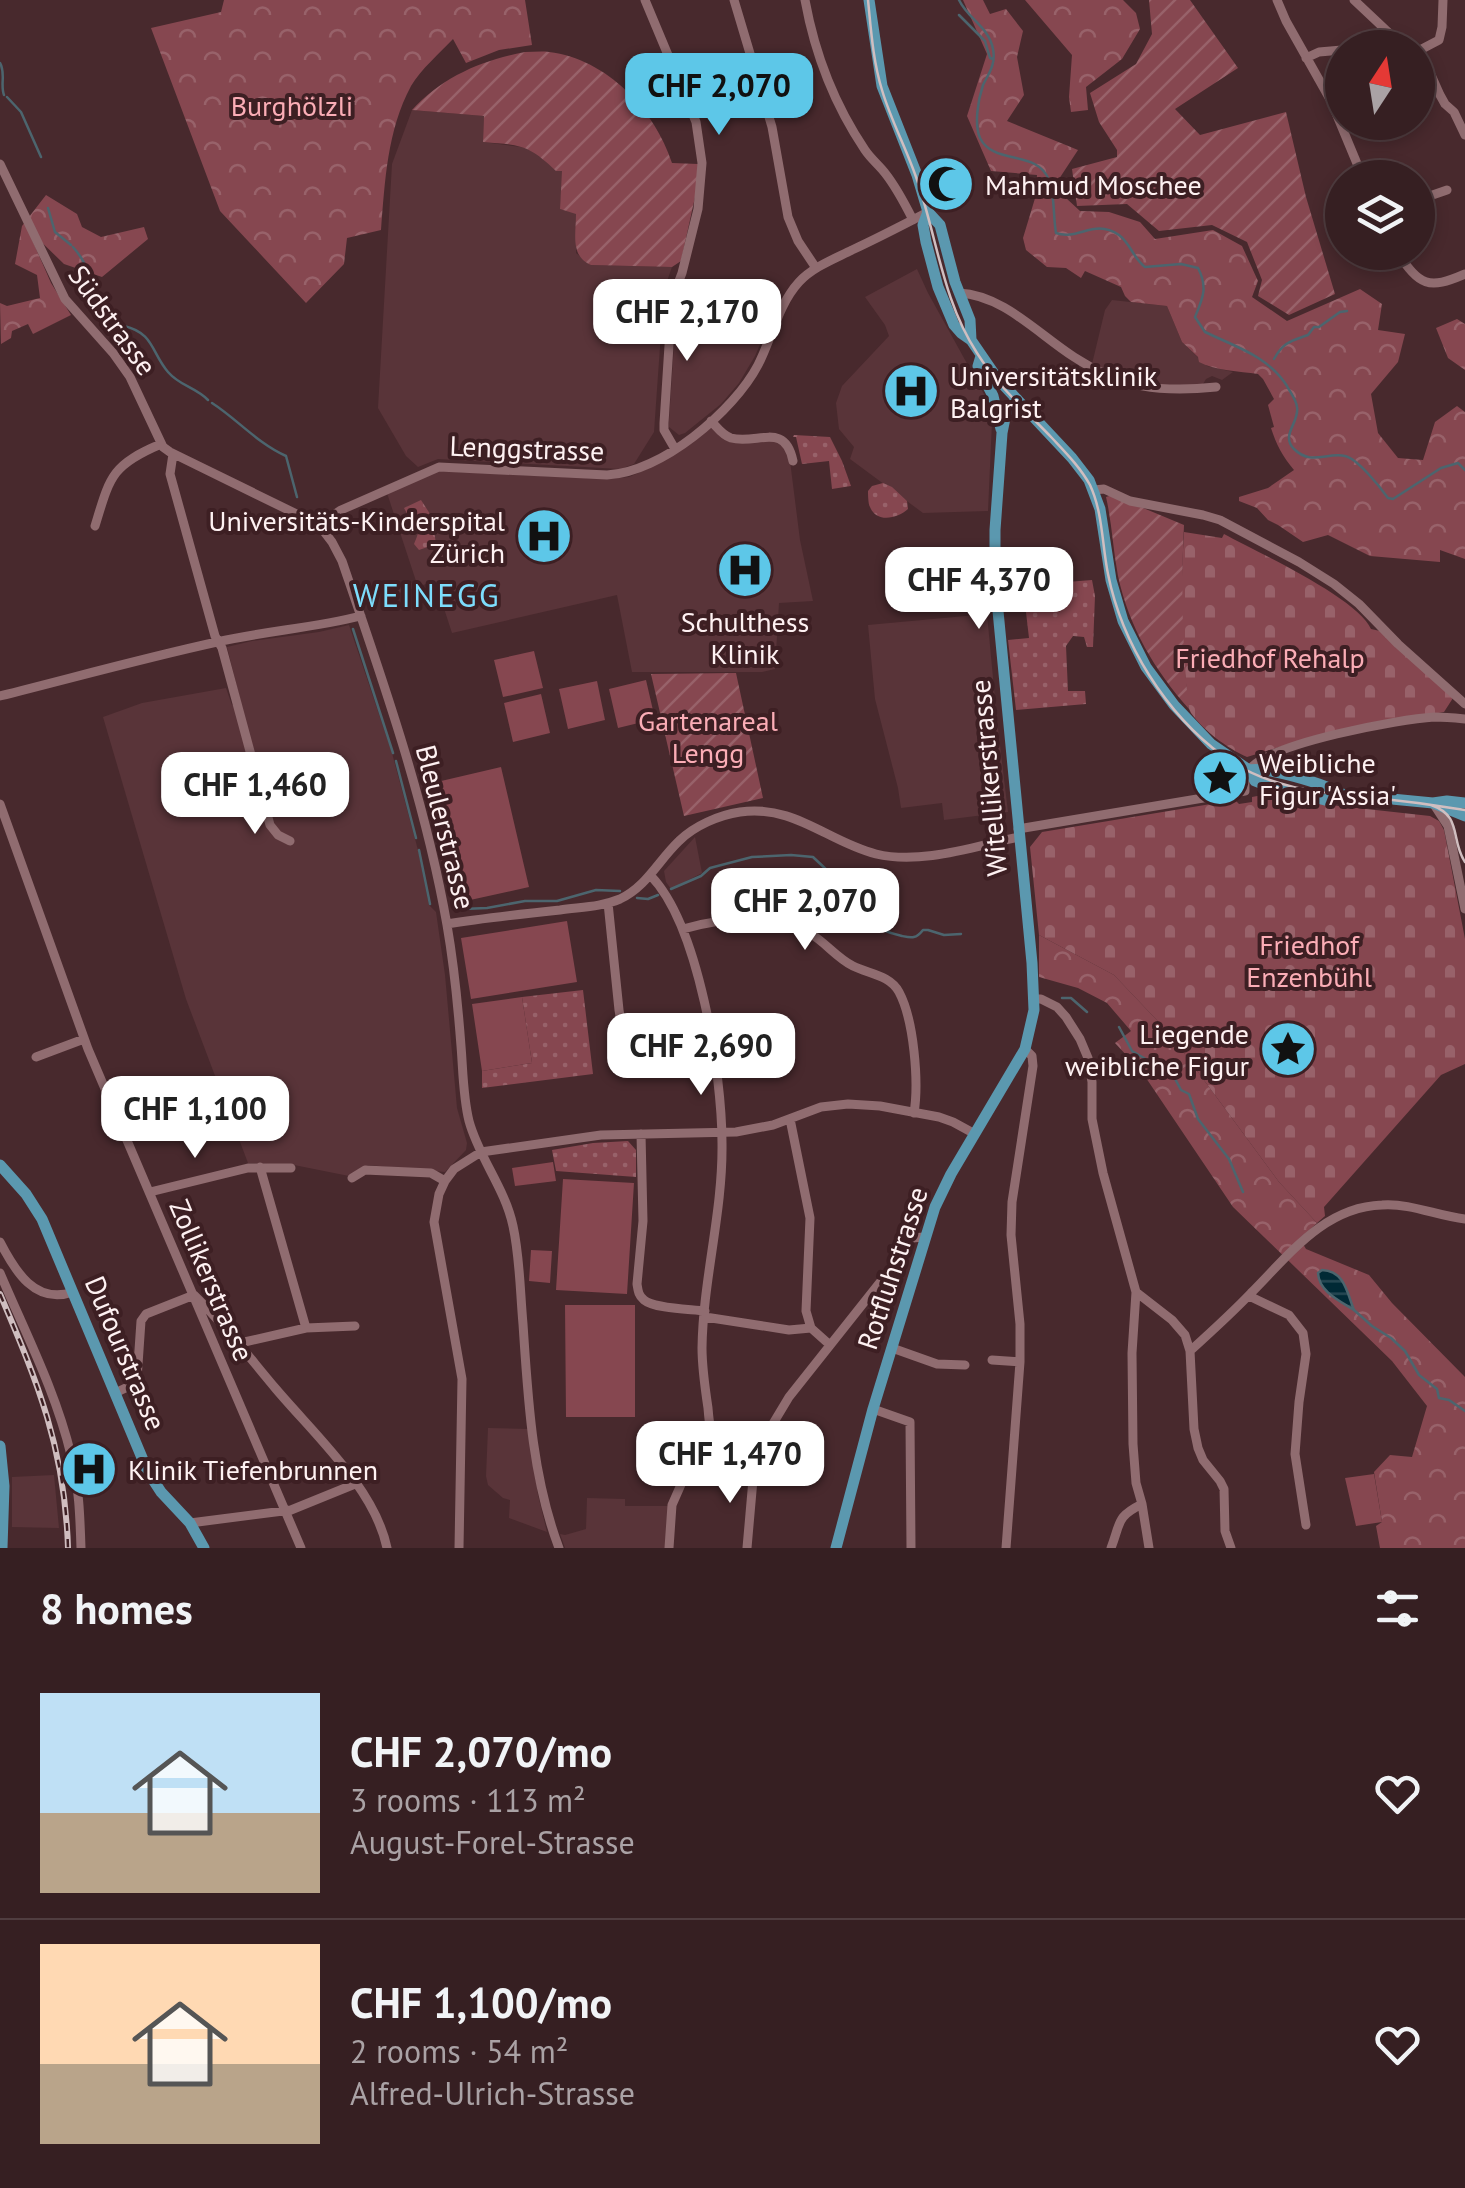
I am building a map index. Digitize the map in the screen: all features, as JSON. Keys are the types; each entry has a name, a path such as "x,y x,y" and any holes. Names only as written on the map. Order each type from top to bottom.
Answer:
{"main road":[{"path":"870,0 884,92 928,212 940,225 970,320 971,340"},
{"path":"928,212 923,229 938,287 955,326 1072,458 1094,490 1123,621 1138,654 1164,693 1202,736 1249,770 1255,780 1284,791 1325,800 1340,794 1465,803"},
{"name":"Witellikerstrasse","path":"980,356 978,366 1002,433"},
{"path":"996,408 1014,396"},
{"name":"Witellikerstrasse","path":"1014,396 1002,433 995,580 1033,1020"},
{"path":"1433,803 1465,816"},
{"name":"Rotfluhstrasse","path":"836,1548 924,1237 941,1193 1025,1049 1033,1020"},
{"name":"Dufourstrasse","path":"2,1169 26,1194 42,1219 154,1482 190,1523 204,1548"},
{"path":"0,1446 2,1548"}],"street":[{"path":"646,0 696,122 702,163 698,209 672,299 664,430 675,449"},
{"path":"734,0 772,127 788,216 816,268"},
{"path":"805,0 818,55 838,104 913,220"},
{"path":"1278,0 1331,102 1355,160"},
{"path":"1354,0 1386,30"},
{"path":"1435,42 1442,26 1443,0"},
{"path":"1306,58 1325,52"},
{"path":"1435,85 1465,136"},
{"name":"Südstrasse","path":"0,164 65,299 114,353 166,449 270,825 290,841"},
{"path":"1435,194 1448,190"},
{"name":"Lenggstrasse","path":"318,525 341,510 434,468 621,474 640,468 675,449 731,402 750,378 788,298 805,276 928,212"},
{"path":"1410,270 1430,283 1443,283 1465,274"},
{"path":"959,293 992,301 1085,364 1127,383 1174,391 1216,388"},
{"path":"712,421 731,438 783,440 793,461"},
{"path":"95,526 110,480 118,468 131,458 166,449 318,525"},
{"path":"1094,490 1104,489 1130,500 1220,520 1334,584 1465,704"},
{"name":"Bleulerstrasse","path":"318,525 342,561 398,725 423,813 446,924 469,1119 512,1224 519,1263 532,1431 545,1502 559,1548"},
{"path":"0,696 218,642 361,616"},
{"path":"446,924 608,903 634,891 680,840 714,819 738,812 763,811 802,820 868,851 889,856 934,854 1019,833 1245,791 1244,780 1258,761 1304,742 1422,718 1465,719"},
{"path":"1433,803 1448,826 1465,909"},
{"name":"Zollikerstrasse","path":"0,804 84,1039 301,1548"},
{"path":"651,876 666,893 683,929 704,1003 719,1090 720,1202 705,1314 703,1377 715,1443 726,1456 754,1468"},
{"path":"608,903 628,1062"},
{"path":"683,929 736,922 783,922 808,932 852,966 894,984 902,1000 914,1050 914,1113"},
{"path":"1034,999 1046,1001 1066,1017 1088,1058 1092,1119 1103,1173 1136,1292 1133,1444 1148,1548"},
{"path":"36,1057 84,1039"},
{"path":"1006,1548 1020,1362 1012,1202 1033,1066 1032,1056 1025,1049"},
{"path":"459,1548 462,1380 434,1222 439,1194 454,1169 481,1152 601,1136 758,1129 826,1106 848,1104 948,1120 975,1134"},
{"path":"125,1134 197,1114"},
{"path":"790,1119 810,1218 806,1311 811,1328 830,1345"},
{"path":"641,1134 643,1221 637,1284 645,1301 788,1330 811,1328"},
{"path":"260,1167 306,1328"},
{"path":"150,1192 248,1168 291,1168"},
{"path":"352,1178 365,1170 431,1173 445,1181"},
{"path":"1190,1351 1303,1240 1344,1212 1396,1205 1465,1219"},
{"path":"747,1548 754,1468 788,1396 912,1238 924,1237"},
{"path":"0,1242 11,1264 36,1290 62,1296 73,1292"},
{"path":"0,1272 71,1454 81,1548"},
{"path":"1136,1292 1185,1335 1190,1351 1198,1448 1224,1490 1231,1548"},
{"path":"115,1392 137,1379 142,1320 146,1314 194,1295 240,1344 355,1484 375,1517 387,1548"},
{"path":"1249,1296 1289,1315 1303,1333 1306,1354 1294,1454 1306,1525"},
{"path":"240,1344 306,1328 355,1326"},
{"path":"892,1348 936,1364 965,1365"},
{"path":"992,1360 1020,1362"},
{"path":"873,1410 910,1422 911,1548"},
{"path":"668,1548 672,1505 683,1480 715,1443"},
{"path":"190,1523 286,1510 355,1484"},
{"path":"1111,1548 1120,1518 1142,1504"}],"shaded area":[{"path":"412,110 484,116 483,142 528,148 556,170 563,171 560,209 576,213 576,253 591,265 672,267 664,290 654,432 634,464 620,469 438,459 418,467 406,456 378,408 392,164"},
{"name":"Universitätsklinik Balgrist","path":"917,269 985,396 992,422 988,511 923,513 850,459 854,447 839,429 836,403 842,386 889,336 865,297"},
{"path":"681,285 781,296 739,383 721,404 679,435 669,427 669,420"},
{"path":"1112,300 1167,306 1182,342 1207,366 1233,372 1222,380 1212,376 1203,384 1166,386 1131,380 1092,364 1105,310"},
{"name":"Universitäts-Kinderspital Zürich","path":"713,426 722,436 776,441 789,453 800,540 813,601 779,603 775,669 632,672 617,595 452,633 435,581 396,594 393,590 416,581 387,493 435,471 629,477 650,468"},
{"path":"987,614 1008,812 944,820 942,803 901,808 875,699 868,625"},
{"path":"349,625 392,753 429,905 436,912 457,1108 467,1143 466,1150 445,1172 368,1165 349,1176 294,1165 248,1163 186,999 103,717 142,703 226,688 232,705 241,703 227,647"},
{"path":"695,837 702,873 671,889 664,871"},
{"path":"488,1428 528,1429 547,1532 509,1518 510,1500 488,1485"},
{"path":"54,1475 59,1528 12,1527 12,1477"},
{"path":"587,1498 625,1499 625,1506 668,1506 666,1548 565,1548 560,1534 586,1529"}],"green space":[{"name":"Burghölzli","path":"224,0 525,0 532,45 499,50 466,63 453,39 415,80 392,138 381,230 347,238 344,264 306,303 220,211 151,28 221,12"},
{"path":"963,0 983,0 990,14 1006,9 1023,31 1017,57 1024,95 1007,121 1078,150 1057,182 1080,211 1109,212 1140,222 1155,239 1213,230 1242,246 1258,281 1252,297 1287,321 1360,289 1382,304 1378,330 1405,334 1398,362 1371,394 1378,433 1398,458 1423,460 1435,422 1457,406 1465,412 1465,559 1440,550 1440,562 1370,556 1328,535 1303,542 1268,520 1257,508 1239,501 1239,497 1268,488 1294,470 1273,434 1268,405 1274,399 1263,379 1258,374 1199,362 1182,342 1167,306 1131,302 1121,287 1085,271 1081,278 1066,268 1047,267 1026,250 1023,238 1036,195 1037,175 991,171 967,116 987,54"},
{"path":"1025,0 1123,0 1136,13 1140,29 1122,59 1086,87 1088,110 1071,112 1072,55"},
{"path":"1149,0 1190,0 1238,68 1175,109 1200,135 1286,112 1325,270 1335,294 1289,315 1258,296 1262,280 1247,242 1212,225 1159,231 1127,204 1077,206 1072,169 1117,157 1090,93 1136,64 1152,34"},
{"path":"525,52 570,57 609,76 641,106 672,163 698,164 697,188 681,261 672,267 591,265 577,250 576,214 560,209 562,171 556,171 523,148 483,142 484,116 412,110 436,88 464,72"},
{"path":"46,195 77,214 82,227 101,237 144,227 148,239 102,277 64,264 27,228 51,283 71,315 33,334 28,324 12,331 11,338 1,344 0,303 7,306 40,298 37,275 15,264 22,226"},
{"path":"1457,319 1465,324 1465,370 1448,358 1436,328"},
{"path":"794,435 830,437 851,486 832,489 829,461 802,464"},
{"path":"883,483 907,501 908,509 888,518 873,512 868,491"},
{"path":"1112,495 1184,525 1183,617 1189,709 1154,664 1129,613 1118,576 1106,497"},
{"path":"421,500 432,517 436,544 419,550 414,544 418,534 404,508"},
{"name":"Friedhof Rehalp","path":"1184,532 1222,538 1224,534 1327,590 1362,617 1371,629 1380,631 1453,698 1444,712 1315,736 1247,757 1224,744 1196,720 1187,702 1182,626"},
{"path":"1092,580 1093,647 1087,647 1084,637 1073,636 1066,646 1068,691 1085,691 1086,704 1016,710 1008,640 1029,638 1024,595 1012,595 1005,605 1004,587"},
{"path":"534,651 543,688 503,697 494,660"},
{"name":"Gartenareal Lengg","path":"736,673 763,798 684,816 651,674"},
{"path":"646,680 655,719 618,728 609,689"},
{"path":"597,681 605,720 568,729 559,689"},
{"path":"541,694 550,733 513,742 504,703"},
{"path":"501,767 529,887 452,904 424,785"},
{"name":"Friedhof Enzenbühl","path":"1274,793 1303,802 1430,816 1439,821 1465,939 1465,1064 1441,1075 1324,1207 1325,1216 1317,1223 1279,1182 1170,1034 1114,975 1039,935 1030,847 1042,832 1235,800 1239,804 1252,802 1252,797"},
{"path":"567,921 577,982 471,999 461,938"},
{"path":"1039,935 1114,975 1170,1034 1279,1182 1317,1223 1300,1239 1306,1249 1369,1275 1465,1377 1465,1548 1380,1548 1376,1526 1382,1522 1374,1472 1390,1455 1412,1457 1427,1406 1392,1361 1233,1207 1142,1072 1115,1043 1131,1031 1107,1003 1078,988 1039,977"},
{"path":"583,990 593,1074 482,1088 482,1071 532,1063 522,997"},
{"path":"522,997 532,1063 482,1071 472,1004"},
{"path":"628,1141 636,1150 636,1177 556,1171 552,1150"},
{"path":"553,1162 556,1181 515,1186 512,1168"},
{"path":"563,1179 634,1183 627,1294 556,1290"},
{"path":"531,1250 552,1251 550,1283 529,1281"},
{"path":"565,1305 635,1305 635,1417 566,1417"},
{"path":"1374,1474 1382,1522 1356,1526 1345,1478"}],"water":[{"path":"1322,1270 1340,1279 1354,1310 1326,1291 1319,1280"}],"waterway":[{"path":"959,0 991,41 994,54 978,105 980,138 995,152 1026,160 1043,170 1051,186 1056,233 1110,230 1123,239 1145,267 1181,264 1198,268 1203,292 1195,317 1205,332 1250,353 1271,367 1287,386 1297,413 1289,439 1300,454 1350,458 1393,499 1441,468 1458,463 1465,470"},
{"path":"959,15 985,41 993,59"},
{"path":"0,63 4,95"},
{"path":"7,97 21,112 41,157"},
{"path":"48,208 55,232 71,245"},
{"path":"73,247 95,291 124,326 147,338 173,377 208,400"},
{"path":"1274,359 1289,342 1347,311"},
{"path":"212,403 286,456 297,497"},
{"path":"353,629 393,753"},
{"path":"396,761 416,838"},
{"path":"419,850 430,904"},
{"path":"671,889 710,868 752,857 813,857 835,878 865,919 880,929 911,937 923,930 961,934"},
{"path":"463,909 557,901 596,890 620,891"},
{"path":"637,898 658,895"},
{"path":"1062,998 1071,998 1087,1012"},
{"path":"1119,1027 1132,1051 1173,1075 1181,1090 1189,1094 1198,1119 1229,1159 1243,1192"},
{"path":"1354,1310 1405,1351 1419,1375 1437,1389 1439,1398 1465,1411"}],"tram line":[{"path":"868,0 882,90 916,176 957,314 994,376 1068,455 1090,485 1108,574 1124,626 1149,676 1165,698 1202,739 1258,776 1315,791 1465,810"},
{"path":"1431,805 1448,815 1465,862"}],"railway":[{"path":"0,1294 47,1417 61,1479 68,1548"}],"place":[{"name":"Mahmud Moschee","path":"946,184"},
{"name":"Universitätsklinik Balgrist","path":"911,391"},
{"name":"Universitäts-Kinderspital Zürich","path":"544,536"},
{"name":"Schulthess Klinik","path":"745,570"},
{"name":"Weibliche Figur 'Assia'","path":"1220,778"},
{"name":"Liegende weibliche Figur","path":"1288,1049"},
{"name":"Klinik Tiefenbrunnen","path":"89,1469"}],"district":[{"name":"WEINEGG","path":"427,595"}]}
